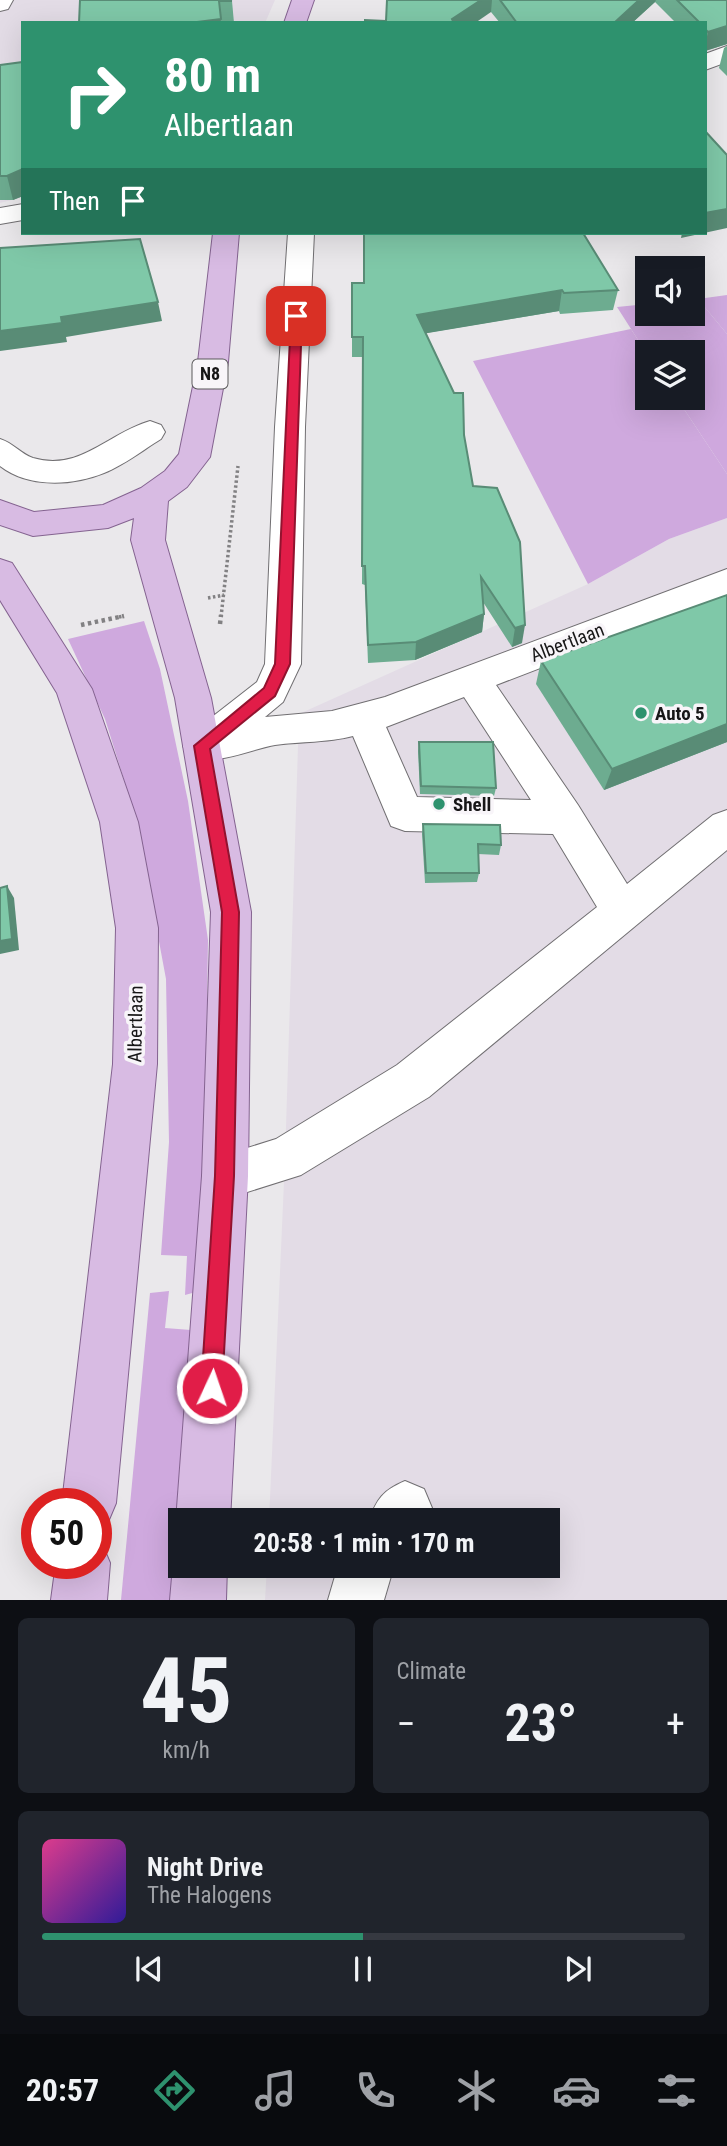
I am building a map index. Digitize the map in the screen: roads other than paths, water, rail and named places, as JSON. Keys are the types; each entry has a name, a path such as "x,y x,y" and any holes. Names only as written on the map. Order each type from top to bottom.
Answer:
{"main road":[{"path":"296,21 303,0"},
{"name":"N8","path":"0,512 33,524 108,516 152,496 176,479 194,457 213,362 226,235"},
{"path":"152,496 148,540 193,698 231,912 225,1176 204,1508"},
{"name":"Albertlaan","path":"0,572 74,689 120,822 137,928 135,1064 91,1488"},
{"path":"198,1600 199,1578"},
{"path":"79,1600 81,1579"}],"street":[{"path":"707,62 727,52"},
{"path":"0,216 21,212"},
{"path":"202,746 270,692 283,664 290,427 301,235"},
{"path":"0,450 22,467 59,473 93,465 150,432"},
{"name":"Albertlaan","path":"202,746 276,730 332,726 364,719 727,582"},
{"path":"471,678 564,817 621,911"},
{"path":"364,719 405,814 564,817"},
{"path":"225,1176 285,1159 413,1082 727,827"},
{"path":"356,1600 361,1578"}],"place":[{"name":"Auto 5","path":"641,713"},
{"name":"Shell","path":"439,804"}]}
